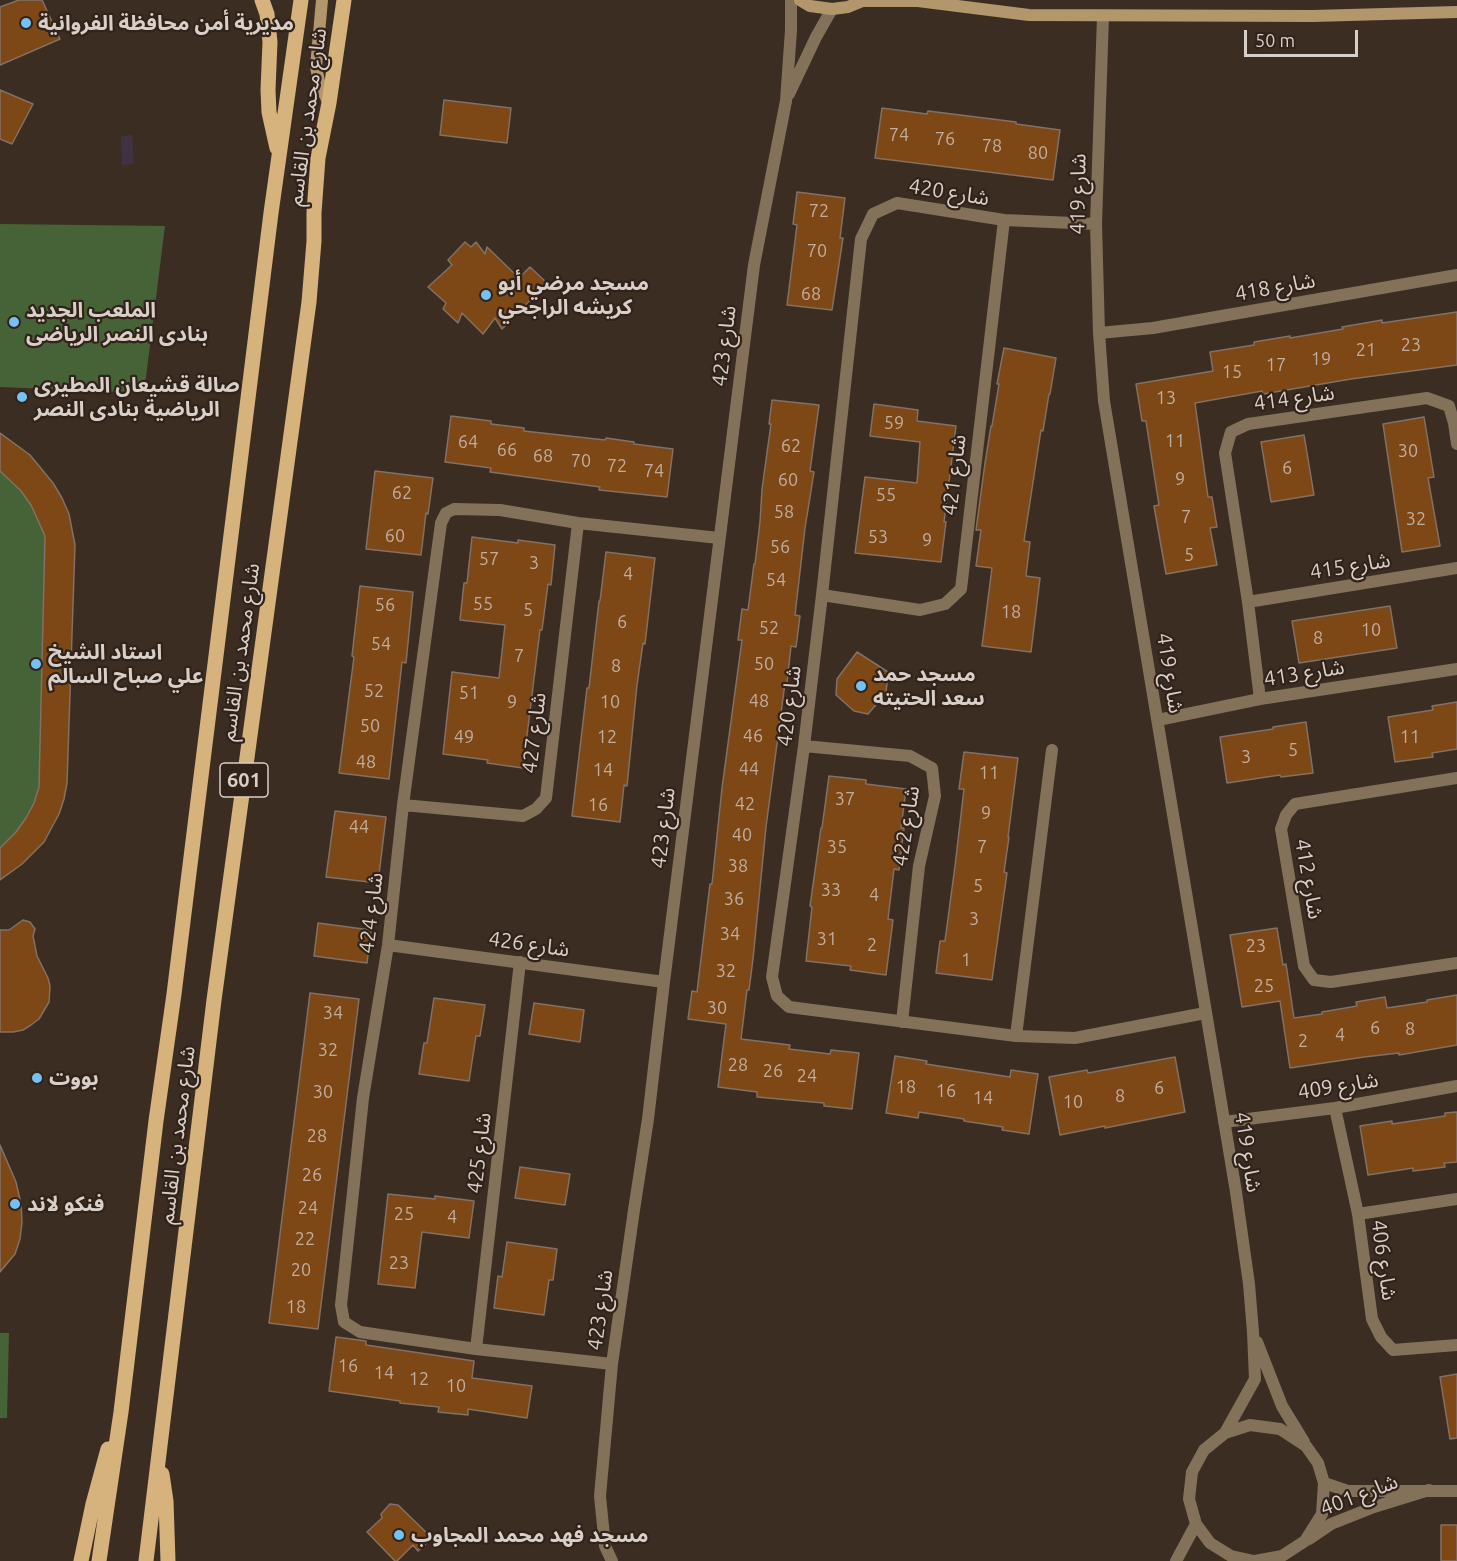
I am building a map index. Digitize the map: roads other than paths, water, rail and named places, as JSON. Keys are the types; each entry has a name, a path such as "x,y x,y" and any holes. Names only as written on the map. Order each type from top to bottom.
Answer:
{"main road":[{"path":"262,0 267,14 270,42 269,112 279,155"},
{"name":"شارع محمد بن القاسم","path":"99,1561 121,1412 279,155 301,0"},
{"name":"شارع محمد بن القاسم","path":"146,1561 214,1000 308,312 314,252 316,177 344,1"},
{"path":"81,1561 101,1473 121,1412"},
{"path":"159,1457 166,1501 168,1561"}],"street":[{"path":"322,0 316,67 320,86 329,103"},
{"name":"شارع 423","path":"612,1561 605,1546 600,1496 612,1364 648,1119 754,265 786,100 791,0"},
{"path":"800,0 810,6 832,9 848,7 864,1 918,1 1029,15 1313,16 1457,12"},
{"name":"شارع 423","path":"786,100 832,9"},
{"name":"شارع 419","path":"1103,16 1096,224 1099,333 1104,401 1236,1192 1249,1284 1255,1379 1225,1433"},
{"name":"شارع 420","path":"1096,224 1004,220 897,203 873,214 861,239 804,746 772,977 777,996 789,1007 1016,1036 1075,1038 1205,1013"},
{"name":"شارع 421","path":"822,595 920,610 945,604 961,589 1004,220"},
{"name":"شارع 418","path":"1099,333 1153,328 1457,274"},
{"name":"شارع 414","path":"1260,699 1226,453 1231,432 1248,424 1427,398 1449,406 1457,444"},
{"name":"شارع 424","path":"612,1364 476,1349 360,1332 344,1322 341,1305 363,1098 388,945 403,805 441,523 446,513 454,509 500,510 578,523 719,538"},
{"name":"شارع 427","path":"403,805 523,816 536,809 546,798 578,523"},
{"name":"شارع 415","path":"1248,602 1457,568"},
{"name":"شارع 413","path":"1158,720 1260,699 1457,669"},
{"name":"شارع 422","path":"804,746 910,756 932,768 935,796 919,866 902,1022"},
{"path":"1016,1036 1052,750"},
{"name":"شارع 412","path":"1457,778 1295,804 1286,815 1281,830 1304,966 1314,980 1331,982 1457,963"},
{"name":"شارع 426","path":"388,945 664,982"},
{"name":"شارع 425","path":"476,1349 520,962"},
{"name":"شارع 409","path":"1224,1122 1335,1108 1457,1086"},
{"name":"شارع 406","path":"1335,1108 1358,1214 1372,1320 1381,1337 1393,1350 1457,1345"},
{"path":"1358,1214 1457,1199"},
{"name":"شارع 419","path":"1253,1332 1282,1406 1306,1446"},
{"path":"1250,1425 1280,1429 1306,1446 1318,1463 1324,1482 1322,1514 1305,1541 1282,1556 1255,1561 1231,1556 1210,1543 1196,1524 1189,1499 1192,1472 1204,1449 1225,1433 1250,1425"},
{"name":"شارع 401","path":"1324,1482 1348,1491 1457,1491"},
{"name":"شارع 401","path":"1305,1541 1331,1524 1374,1507 1429,1490"},
{"path":"1176,1561 1196,1524"}],"place":[{"name":"مديرية أمن محافظة الفروانية","path":"26,23"},
{"name":"مسجد مرضي أبو كريشه الراجحي","path":"486,295"},
{"name":"الملعب الجديد بنادى النصر الرياضى","path":"14,322"},
{"name":"صالة قشيعان المطيرى الرياضية بنادى النصر","path":"22,397"},
{"name":"استاد الشيخ علي صباح السالم","path":"36,664"},
{"name":"مسجد حمد سعد الحتيته","path":"861,686"},
{"name":"بووت","path":"37,1078"},
{"name":"فنكو لاند","path":"15,1204"},
{"name":"مسجد فهد محمد المجاوب","path":"399,1535"}]}
